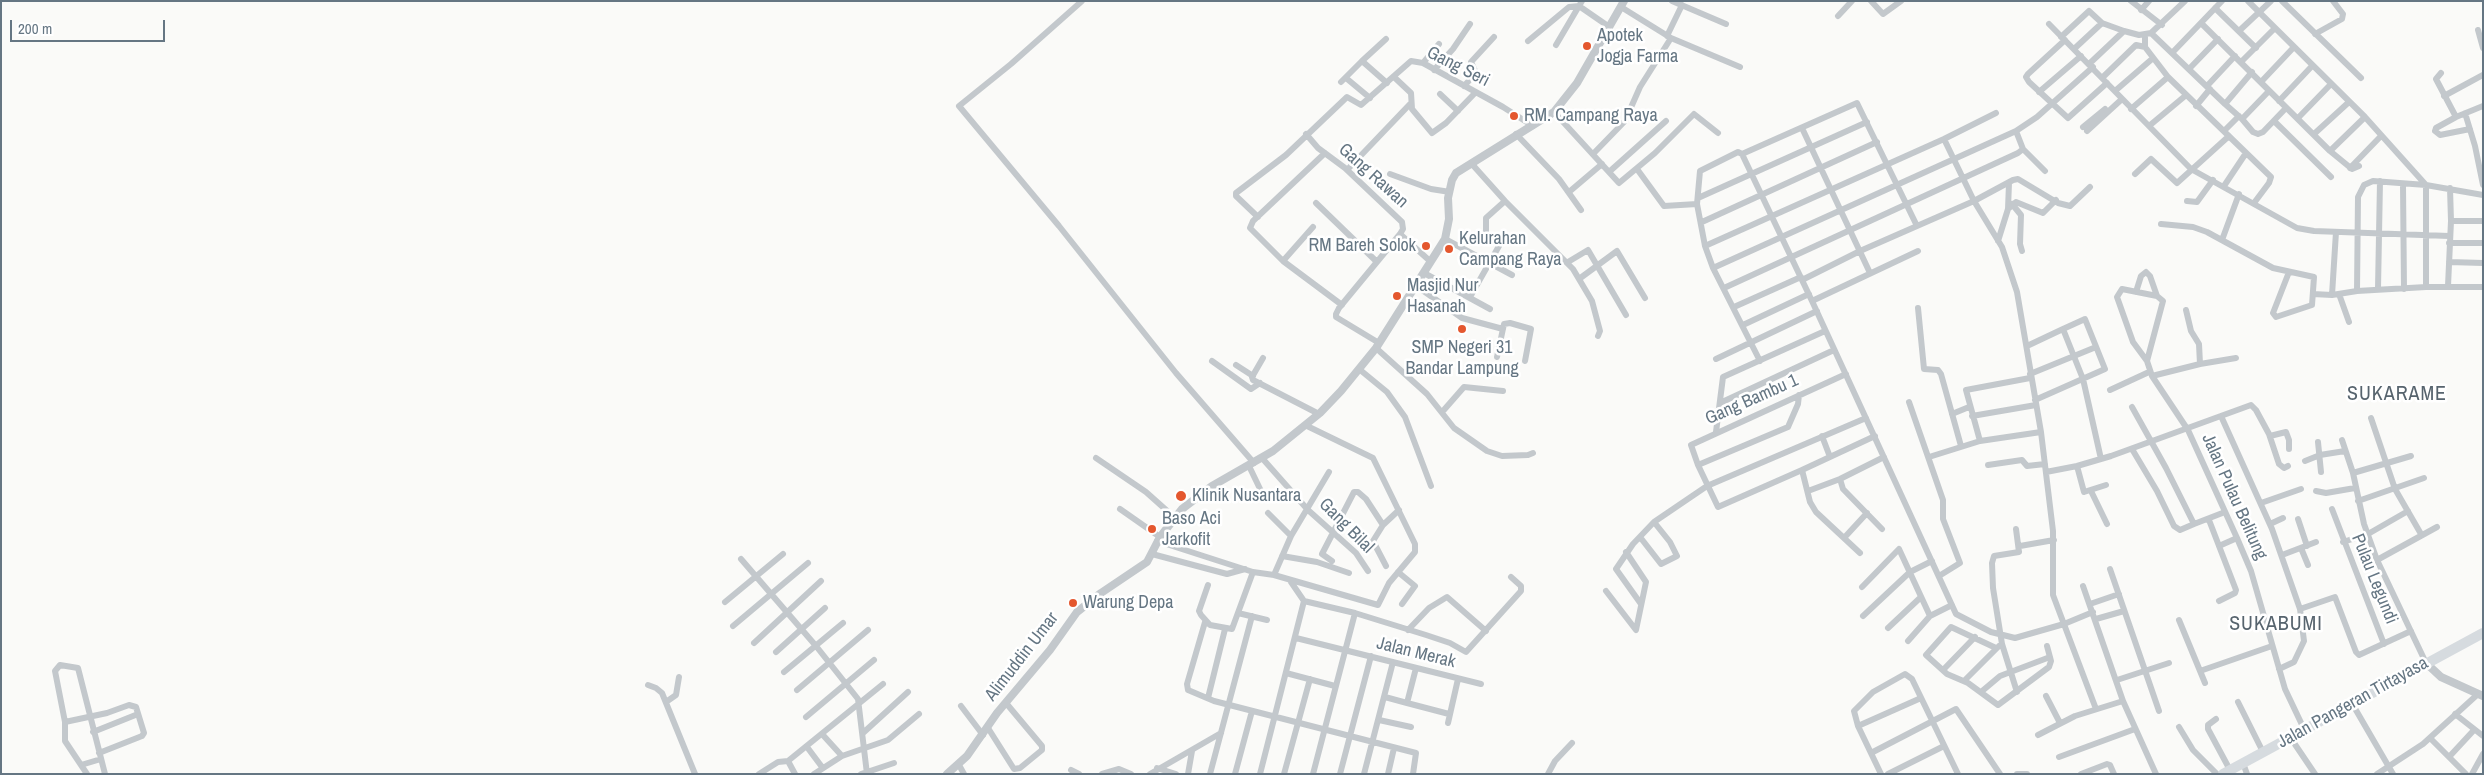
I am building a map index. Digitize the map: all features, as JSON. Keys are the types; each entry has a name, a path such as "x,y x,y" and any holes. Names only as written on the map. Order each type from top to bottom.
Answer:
{"main road":[{"name":"Jalan Pangeran Tirtayasa","path":"2227,772 2483,633"}],"street":[{"path":"1082,1 1012,64 959,106 1252,464 1262,493"},
{"path":"1672,1 1726,24"},
{"path":"1838,16 1852,1"},
{"path":"1871,1 1883,14 1901,1"},
{"path":"2132,1 2162,25"},
{"path":"2141,10 2149,1"},
{"path":"2148,33 2141,46 2069,118 2026,79 2026,76 2088,12 2094,14 2102,23 2124,31 2134,34 2148,33 2162,25 2185,1"},
{"path":"2172,53 2222,1"},
{"path":"2248,1 2365,117 2426,185 2426,287"},
{"path":"2239,31 2271,1"},
{"path":"2282,1 2361,78"},
{"path":"2315,34 2342,20 2343,14 2333,1"},
{"path":"1581,4 1608,26"},
{"path":"1528,42 1569,7 1581,4"},
{"path":"1556,46 1581,4"},
{"path":"1623,4 1669,37 1740,67"},
{"name":"Alimuddin Umar","path":"947,774 959,765 1006,703 1050,650 1077,612 1101,593 1135,572 1146,562 1152,554 1158,539 1174,517 1198,496 1262,458 1319,414 1359,369 1377,345 1445,239 1449,219 1448,198 1452,180 1456,173 1554,112 1577,83 1608,26 1623,4"},
{"path":"1593,154 1625,121 1640,87 1669,37 1682,5"},
{"path":"2215,8 2256,48"},
{"path":"2074,50 2102,23"},
{"path":"2201,23 2330,151 2350,168 2359,166"},
{"path":"1434,70 1453,49 1470,24"},
{"path":"2049,24 2191,169 2301,230 2427,236 2483,243"},
{"path":"2241,62 2275,28"},
{"path":"2478,30 2483,48"},
{"path":"1713,268 1780,236 1955,160 2016,131 2052,104 2124,31"},
{"path":"2148,33 2258,134 2274,122 2286,108"},
{"path":"2134,34 2141,46 2186,96 2271,177 2269,183 2254,203"},
{"path":"1464,86 1476,73 1471,62 1494,37"},
{"path":"1258,217 1236,196 1236,193 1268,170 1347,98 1359,105 1370,98 1344,80 1386,39"},
{"path":"2189,69 2218,39"},
{"path":"1423,63 1440,44"},
{"path":"2261,82 2294,47"},
{"path":"2039,92 2081,56"},
{"path":"2196,106 2208,87 2235,56"},
{"path":"2115,91 2152,59"},
{"path":"1362,61 1387,83"},
{"name":"Gang Seri","path":"1370,98 1411,61 1423,63 1503,107 1533,126"},
{"path":"2279,101 2312,66"},
{"path":"2225,104 2252,72"},
{"path":"2441,73 2436,79 2456,118"},
{"path":"2444,96 2483,75"},
{"path":"1394,77 1411,92 1412,109 1432,133 1438,130 1475,93"},
{"path":"2131,109 2168,77"},
{"path":"2298,118 2331,84"},
{"path":"2135,174 2151,159 2176,183 2269,90"},
{"path":"1440,94 1458,111"},
{"path":"2149,126 2186,96"},
{"path":"2085,129 2104,109 2109,109 2122,99"},
{"path":"1760,361 1713,268 1705,246 1697,201 1698,177 1701,169 1738,152 1742,154 1802,128 1855,102 1877,142 1917,226"},
{"path":"2314,134 2349,102"},
{"path":"1347,170 1411,103"},
{"path":"2470,129 2438,135 2435,131 2436,128 2483,106"},
{"path":"1554,112 1619,183 1637,169 1694,114 1718,133"},
{"path":"1705,246 1830,188 1944,139 1996,113"},
{"path":"2465,113 2483,185"},
{"path":"2330,151 2365,117"},
{"path":"1609,172 1666,120"},
{"path":"1637,169 1664,206 1697,201 1751,173 1867,122"},
{"path":"2274,122 2331,177"},
{"path":"1802,128 1870,273"},
{"path":"2016,131 2023,149 2045,171"},
{"name":"Gang Rawan","path":"1306,134 1402,222 1403,229 1400,234 1431,262"},
{"path":"1516,134 1569,192 1581,210"},
{"path":"2350,168 2381,136"},
{"path":"1944,139 1974,200 2007,258 2017,292 2046,472 2054,540 2052,589 2096,709"},
{"path":"1702,222 1877,142"},
{"path":"1724,288 1964,179 2023,149"},
{"path":"1325,153 1251,224 1251,230 1283,261 1342,305"},
{"path":"2224,186 2246,153"},
{"path":"1742,154 1811,298 1952,605 1960,617 2002,636 2023,637 2064,624 2093,612"},
{"path":"1471,163 1504,201 1568,262 1592,301 1600,331 1598,336"},
{"path":"1569,192 1602,164"},
{"path":"1390,174 1431,189 1450,192"},
{"path":"1734,307 1801,279 2018,179 2063,205 2072,206 2090,187"},
{"path":"2187,201 2197,202 2213,180"},
{"path":"2378,289 2380,181"},
{"path":"2357,291 2358,197 2364,185 2368,182 2380,181 2403,185 2450,188 2483,194"},
{"path":"1998,240 2012,205 2009,183"},
{"path":"2403,185 2404,288"},
{"path":"2448,286 2450,188"},
{"path":"2011,192 2012,205 2021,215"},
{"path":"2222,240 2239,194"},
{"path":"2012,205 2024,206 2043,214 2056,200"},
{"path":"1486,233 1486,218 1504,201"},
{"path":"1316,203 1377,262"},
{"path":"2022,250 2020,244 2021,215 2024,206"},
{"path":"2450,221 2483,221"},
{"path":"2161,224 2193,227 2222,240 2266,265 2314,277 2313,302 2310,306 2274,316 2273,313 2289,272"},
{"path":"1283,261 1313,227"},
{"path":"2336,232 2335,294 2349,322"},
{"path":"1400,234 1342,305 1336,317 1377,345 1427,394 1454,428 1492,454 1521,456 1533,453"},
{"path":"1470,297 1498,246 1501,236"},
{"path":"1445,239 1512,275"},
{"path":"1568,262 1588,250 1626,315"},
{"path":"1579,279 1598,267 1617,251 1645,298"},
{"path":"1743,325 1811,298 1918,251"},
{"path":"2449,262 2483,263"},
{"path":"2147,361 2163,301 2156,296 2136,292 2141,276 2146,272 2150,276 2156,296"},
{"path":"1424,273 1490,309"},
{"path":"1415,285 1462,318 1503,329"},
{"path":"2313,294 2448,286 2483,287"},
{"name":"Jalan Pulau Belitung","path":"2136,292 2122,289 2117,297 2133,342 2147,361 2151,374 2188,430 2237,538 2251,571 2285,689 2304,730"},
{"path":"1918,308 1924,369 1940,372 1961,446"},
{"path":"2186,310 2190,332 2199,344 2200,364"},
{"path":"1716,359 1817,311"},
{"path":"1972,416 2036,403 2104,369 2084,319 2027,346"},
{"path":"1497,357 1503,329 1506,323 1510,323 1531,329 1525,361"},
{"path":"2063,330 2083,379 2102,459"},
{"path":"1716,432 1724,377 1825,331"},
{"path":"1980,441 1969,407 1966,390 2030,376 2096,347"},
{"path":"1720,403 1834,350"},
{"path":"1253,376 1263,358"},
{"path":"2110,390 2151,374 2236,358"},
{"path":"1212,361 1251,389 1260,383"},
{"path":"1236,365 1253,376 1253,380 1319,414"},
{"path":"1359,369 1387,392 1405,418 1431,486"},
{"name":"Gang Bambu 1","path":"1698,465 1691,445 1846,374"},
{"path":"1443,412 1464,387 1503,391"},
{"path":"1799,395 1798,404 1788,426 1698,465 1719,507 1875,436"},
{"path":"1909,402 1943,500 1943,519 1960,563 1939,576"},
{"path":"2046,472 2102,459 2188,430 2251,405 2256,410 2270,436 2279,464 2284,468 2288,466"},
{"path":"1952,414 1969,407"},
{"path":"2132,408 2194,524"},
{"path":"2221,416 2270,524 2300,608 2304,641 2294,662 2279,669"},
{"path":"1641,604 1616,569 1626,552 1654,522 1707,486 1866,418"},
{"path":"2371,418 2395,489 2421,534"},
{"path":"1120,509 1158,539 1253,572 1274,575 1377,606 1398,572 1416,549 1373,458 1305,425"},
{"path":"1929,457 1980,441 2041,432"},
{"path":"2270,436 2286,432 2289,440 2289,449"},
{"path":"1822,436 1830,457"},
{"path":"2342,440 2353,473 2358,501 2377,560 2411,631"},
{"path":"2318,442 2321,472"},
{"path":"2132,449 2157,491 2174,526 2180,530 2225,512"},
{"path":"2305,461 2320,455 2346,451"},
{"path":"2353,473 2411,456"},
{"path":"1808,492 1840,479 1884,457"},
{"path":"1096,458 1132,481 1174,517"},
{"name":"Gang Bilal","path":"1262,458 1308,510 1356,553 1368,571"},
{"path":"1988,465 2022,460 2027,466 2045,464"},
{"path":"2077,466 2082,491 2091,491 2106,485"},
{"path":"1802,470 1816,512 1860,553"},
{"path":"1274,575 1291,536 1329,472"},
{"path":"2358,501 2424,478"},
{"path":"1840,479 1843,489 1882,529"},
{"path":"2316,491 2326,493 2355,488"},
{"path":"2261,503 2294,489 2300,489"},
{"path":"1332,561 1322,554 1356,491 1370,504 1383,525"},
{"path":"2091,491 2107,524"},
{"name":"Pulau Legundi","path":"2332,509 2334,520 2384,644 2411,631 2426,663"},
{"path":"1386,566 1373,541 1383,525 1399,510"},
{"path":"2343,542 2368,534 2408,511"},
{"path":"1268,513 1291,536"},
{"path":"1844,538 1867,513"},
{"path":"2270,524 2283,518"},
{"path":"2298,519 2308,565"},
{"path":"2209,520 2236,590 2235,593 2219,600"},
{"path":"1640,537 1661,564 1677,556 1670,542 1654,522"},
{"path":"2377,560 2437,526"},
{"path":"1964,681 1999,646 2002,636 1993,588 1992,559 1994,556 2018,553 2020,546 2016,529"},
{"path":"2219,546 2237,538"},
{"path":"2020,546 2054,540"},
{"path":"2282,555 2316,542"},
{"path":"1862,587 1898,549 1930,616"},
{"path":"1606,591 1636,630 1645,579 1626,552"},
{"path":"725,602 783,554"},
{"path":"1152,554 1227,574 1245,569"},
{"path":"1282,556 1317,562 1349,573"},
{"path":"741,559 816,646 860,703 865,773 894,763"},
{"path":"1863,616 1910,572 1932,561"},
{"path":"733,626 808,563"},
{"path":"2110,569 2159,710"},
{"path":"1208,585 1199,612 1205,622 1224,629 1233,628 1253,572"},
{"path":"1398,572 1415,586 1402,604"},
{"path":"1290,581 1304,601 1355,613 1450,642 1466,652 1521,591 1521,586 1511,577"},
{"path":"754,643 821,581"},
{"path":"2083,586 2123,701 2156,774"},
{"path":"2090,604 2118,594"},
{"path":"1408,630 1429,608 1447,596 1486,631"},
{"path":"1888,628 1921,597"},
{"path":"2300,608 2335,597 2357,654 2361,655 2384,644"},
{"path":"1260,774 1304,601"},
{"path":"1908,640 1930,616 1952,605"},
{"path":"776,652 825,608"},
{"path":"2096,620 2124,611"},
{"path":"1238,613 1267,620"},
{"path":"1313,774 1355,613"},
{"path":"1210,774 1230,705 1252,616"},
{"path":"2179,620 2205,683"},
{"path":"784,672 843,622"},
{"path":"1205,622 1186,688 1230,705 1417,754 1412,774"},
{"path":"2017,692 2011,672 1999,646 1949,628 1926,655 1943,670 1964,681 1998,705 2017,692 2049,667 2050,657 2047,646"},
{"path":"1208,698 1224,629"},
{"path":"797,690 868,630"},
{"path":"1943,670 1975,637"},
{"name":"Jalan Merak","path":"1296,638 1481,684"},
{"path":"2200,671 2272,646"},
{"path":"1340,774 1370,656"},
{"path":"1981,692 1995,679 2050,657"},
{"path":"806,717 874,660"},
{"path":"1364,774 1393,662"},
{"path":"2117,680 2169,663"},
{"path":"2377,774 2417,748 2455,714 2480,695 2441,677 2426,663"},
{"path":"87,774 65,741 65,722 55,671 60,665 78,668 89,717 106,774"},
{"path":"1407,703 1416,668"},
{"path":"1286,673 1335,686"},
{"path":"1881,774 1858,726 1854,711 1873,692 1904,674 1912,679 1944,746 1954,773"},
{"path":"666,702 676,695 679,678"},
{"path":"1284,774 1310,679"},
{"path":"1448,723 1458,679"},
{"path":"759,774 778,762 788,761 883,684"},
{"path":"648,686 659,690 666,702 682,747 695,774"},
{"path":"862,733 908,692"},
{"path":"2046,696 2060,723"},
{"path":"1385,697 1449,714"},
{"path":"1858,726 1921,698"},
{"path":"2038,735 2060,723 2123,701"},
{"path":"2238,702 2263,752"},
{"path":"988,728 1012,766 1017,769 1031,760 1042,748 1006,703"},
{"path":"2353,704 2393,774"},
{"path":"65,722 128,705 136,707 144,733 142,736 81,765"},
{"path":"961,706 983,735"},
{"path":"1871,752 1958,709 2000,774"},
{"path":"1236,774 1252,711"},
{"path":"93,732 138,714"},
{"path":"814,774 822,767 842,756 888,740 919,714"},
{"path":"2455,714 2483,736"},
{"path":"1379,720 1412,727"},
{"path":"2216,720 2209,724 2208,729 2227,772"},
{"path":"2179,727 2193,750 2217,774"},
{"path":"2060,757 2135,729"},
{"path":"2449,757 2474,730"},
{"path":"1150,774 1157,768 1192,751 1221,733"},
{"path":"822,734 842,756"},
{"path":"2290,737 2312,773"},
{"path":"2430,738 2466,774"},
{"path":"1548,774 1555,761 1572,743"},
{"path":"807,746 822,767"},
{"path":"1888,774 1944,746"},
{"path":"1388,774 1394,748"},
{"path":"1188,774 1192,751"},
{"path":"2472,774 2483,754"},
{"path":"788,761 795,774"},
{"path":"2243,763 2247,774"},
{"path":"2081,774 2107,764 2110,765 2114,774"},
{"path":"959,765 964,774"},
{"path":"1157,768 1176,774"},
{"path":"1102,774 1119,769 1131,774"},
{"path":"1071,770 1079,774"},
{"path":"2017,774 2027,774"}],"place":[{"name":"Apotek Jogja Farma","path":"1587,46"},
{"name":"RM. Campang Raya","path":"1514,116"},
{"name":"RM Bareh Solok","path":"1426,246"},
{"name":"Kelurahan Campang Raya","path":"1449,249"},
{"name":"Masjid Nur Hasanah","path":"1397,296"},
{"name":"SMP Negeri 31 Bandar Lampung","path":"1462,329"},
{"name":"Klinik Nusantara","path":"1181,496"},
{"name":"Baso Aci Jarkofit","path":"1152,529"},
{"name":"Warung Depa","path":"1073,603"}],"district":[{"name":"SUKARAME","path":"2397,395"},
{"name":"SUKABUMI","path":"2276,625"}]}
